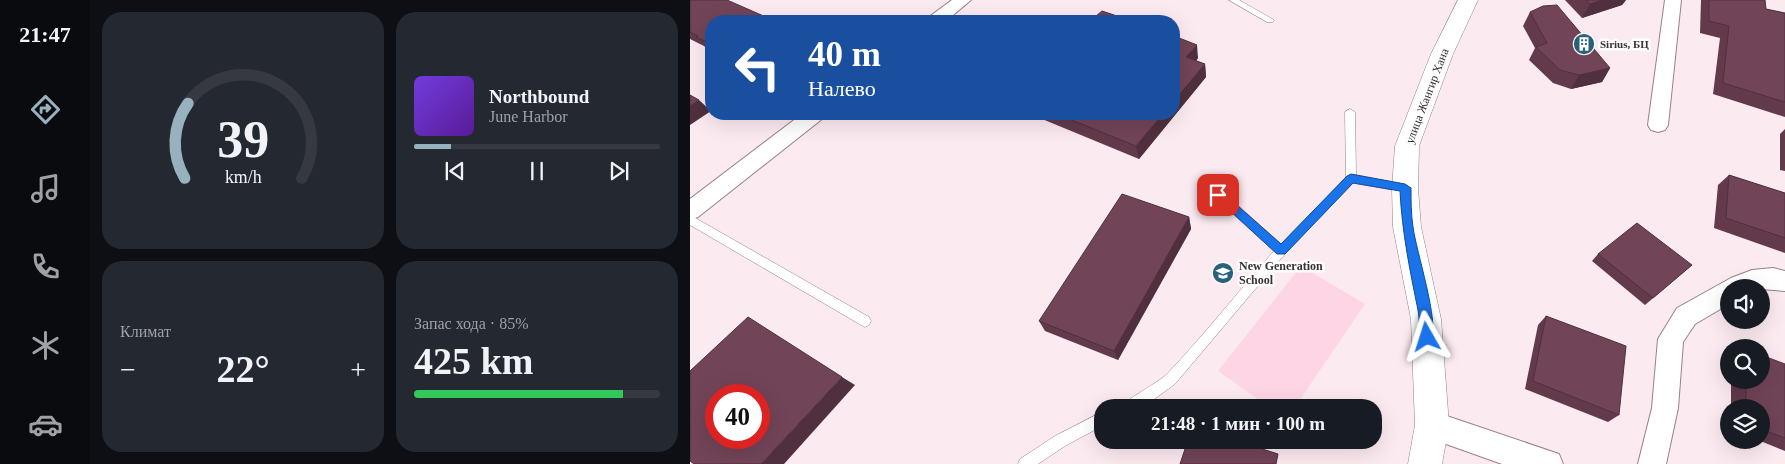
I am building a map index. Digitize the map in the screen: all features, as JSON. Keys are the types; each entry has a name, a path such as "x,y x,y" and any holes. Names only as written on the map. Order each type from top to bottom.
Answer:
{"street":[{"path":"943,15 962,0"},
{"name":"улица Жангир Хана","path":"1425,464 1432,425 1426,319 1407,227 1405,188 1407,146 1442,54 1468,0"},
{"path":"1658,125 1673,0"},
{"path":"690,211 807,120"},
{"path":"1770,280 1785,281"},
{"path":"1652,464 1665,408 1671,339 1686,316 1720,296"},
{"path":"1432,425 1519,456 1549,464"}],"lane":[{"path":"1234,0 1270,20"},
{"path":"1144,399 1170,380 1281,251 1351,178 1350,112"},
{"path":"1351,178 1405,188"},
{"path":"1218,195 1281,251"},
{"path":"690,220 866,321"},
{"path":"1024,464 1060,441 1094,423"}],"shaded area":[{"path":"1301,266 1365,304 1300,399 1258,399 1218,371"}],"building":[{"path":"690,0 727,0 761,15 705,15 705,41 690,32"},
{"path":"1586,0 1603,0 1590,4"},
{"path":"1709,0 1765,0 1766,9 1785,13 1785,102 1723,83 1729,26 1709,21"},
{"path":"1557,5 1610,68 1579,75 1560,70 1536,47 1547,43 1530,12 1543,6"},
{"path":"1102,11 1114,15 1097,15"},
{"path":"1180,38 1197,45 1186,57 1205,64 1180,94"},
{"path":"690,95 699,100 690,106"},
{"path":"1072,120 1158,120 1136,146"},
{"path":"1729,175 1785,193 1785,238 1726,218"},
{"path":"1122,194 1189,217 1114,351 1039,321"},
{"path":"1637,223 1692,265 1653,298 1598,254"},
{"path":"1546,316 1626,346 1619,415 1533,381"},
{"path":"748,317 842,377 761,464 694,464 690,461 690,371"},
{"path":"1770,358 1785,364 1785,438 1770,432 1770,399 1746,399 1746,389 1770,389"},
{"path":"1185,449 1262,449 1278,454 1276,464 1180,464"}],"place":[{"name":"Sirius, БЦ","path":"1584,44"},
{"name":"New Generation School","path":"1223,273"}],"route":[{"path":"1218,195 1281,251 1351,178 1405,188 1407,227 1426,319 1427,337"}]}
